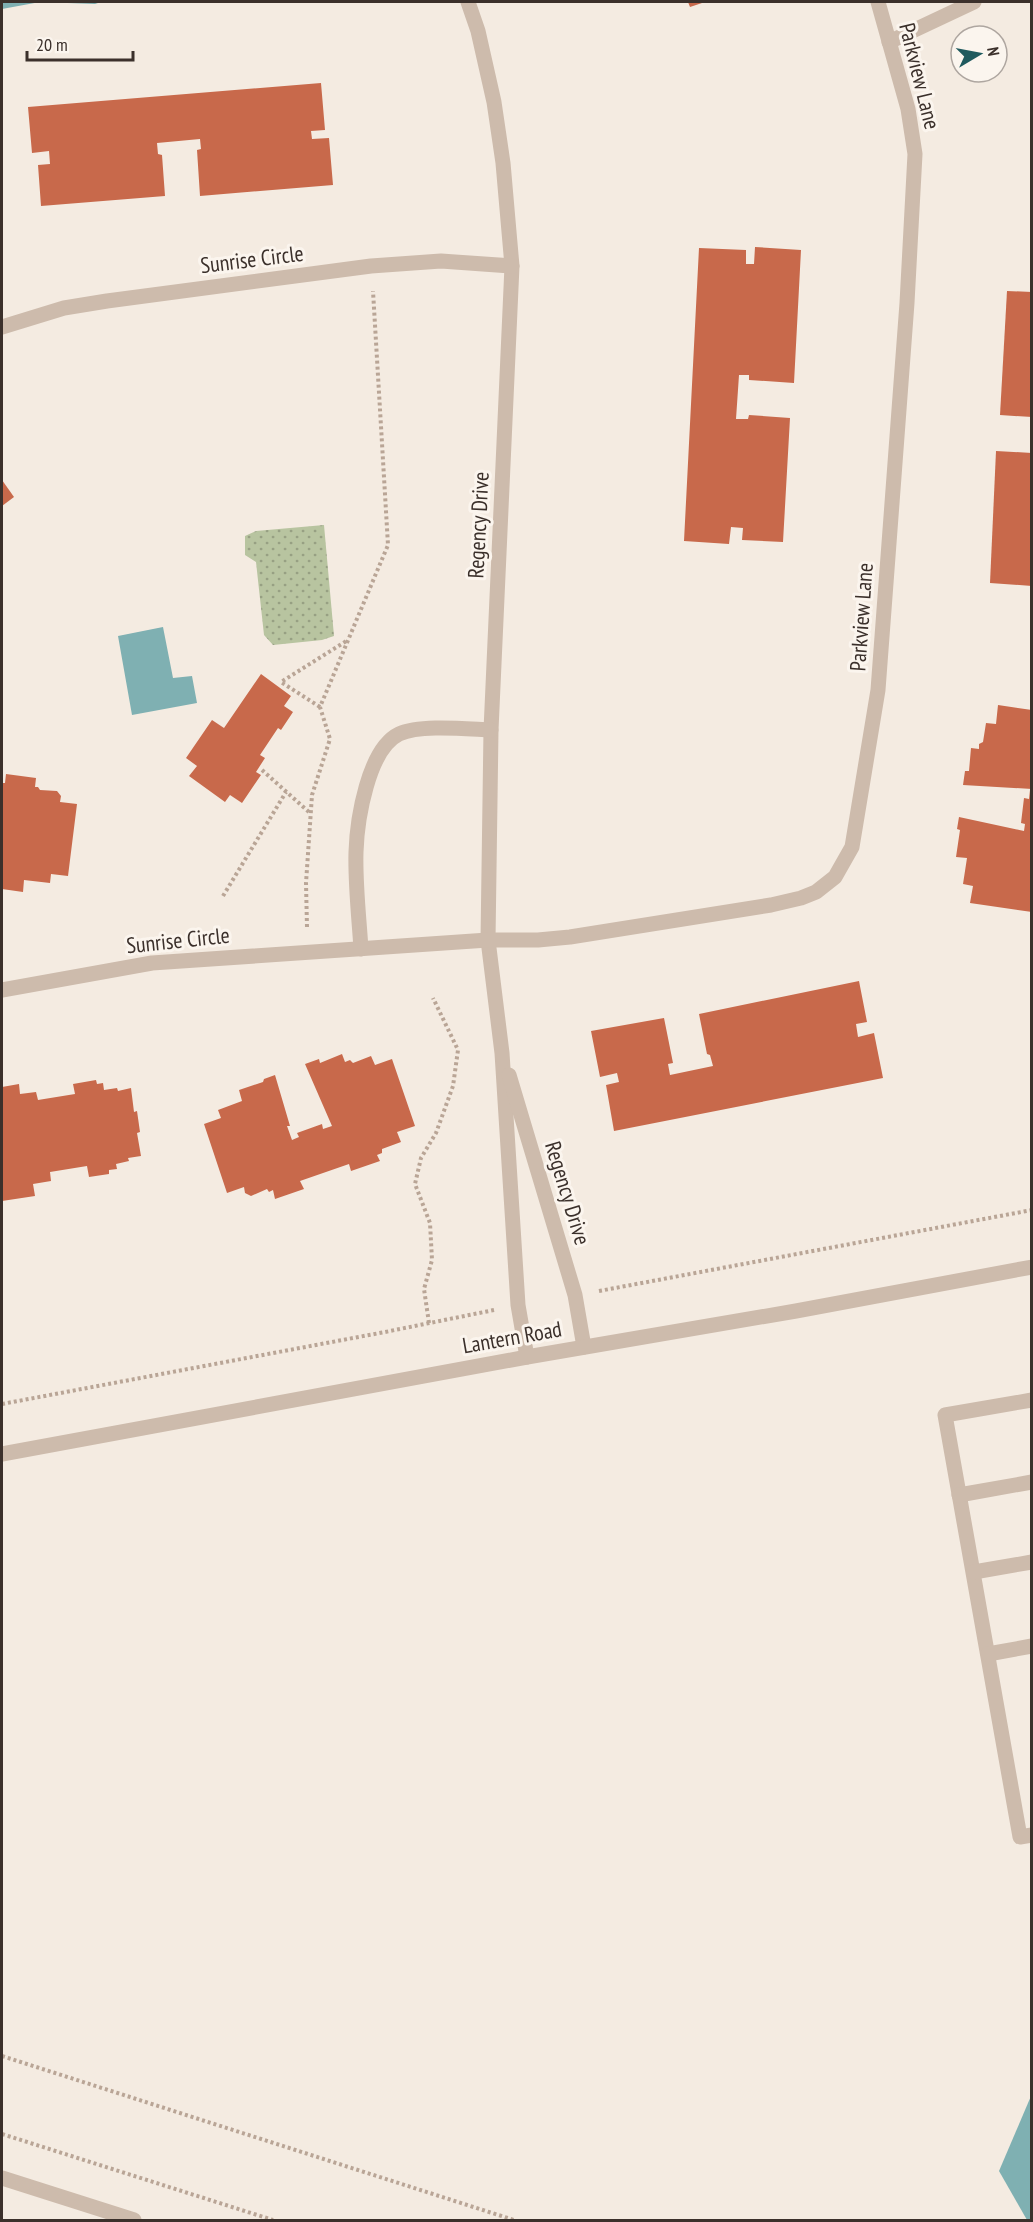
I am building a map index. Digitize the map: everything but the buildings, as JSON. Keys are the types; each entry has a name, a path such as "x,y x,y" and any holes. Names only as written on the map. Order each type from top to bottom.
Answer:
{"street":[{"name":"Regency Drive","path":"468,2 478,31 494,102 503,163 513,266 491,730 488,940 502,1053 518,1305 526,1357"},
{"name":"Parkview Lane","path":"488,940 570,937 771,905 801,898 816,892 835,878 852,847 878,690 907,303 915,154 908,109 878,2"},
{"path":"890,42 974,2"},
{"name":"Sunrise Circle","path":"2,327 64,308 371,266 441,261 513,266"},
{"path":"361,949 356,851 371,770 384,747 398,735 416,729 491,730"},
{"name":"Sunrise Circle","path":"2,990 153,963 488,940"},
{"name":"Regency Drive","path":"502,1053 575,1295 584,1347"},
{"name":"Lantern Road","path":"2,1454 526,1357 796,1311 1032,1267"},
{"path":"1032,1400 945,1415 1020,1837 1032,1835"},
{"path":"959,1495 1032,1482"},
{"path":"974,1572 1032,1562"},
{"path":"988,1654 1032,1646"},
{"path":"2,2178 134,2220"}],"path":[{"path":"320,707 388,545 371,266"},
{"path":"308,952 306,883 310,813 312,795 330,739 320,707 281,682 348,640"},
{"path":"262,770 310,813"},
{"path":"223,896 286,792"},
{"path":"429,1323 424,1289 432,1260 430,1223 415,1184 421,1158 436,1133 453,1086 458,1050 433,998"},
{"path":"2,2056 514,2220"},
{"path":"2,2134 273,2220"}],"green space":[{"path":"324,525 334,636 322,640 273,645 264,635 256,562 245,555 245,536 256,531"}],"water":[{"path":"2,2 40,2 2,9"},
{"path":"40,2 101,2 95,4"},
{"path":"163,627 173,678 192,676 197,703 132,715 118,636"},
{"path":"1031,2096 1032,2220 1027,2220 999,2171"}]}
